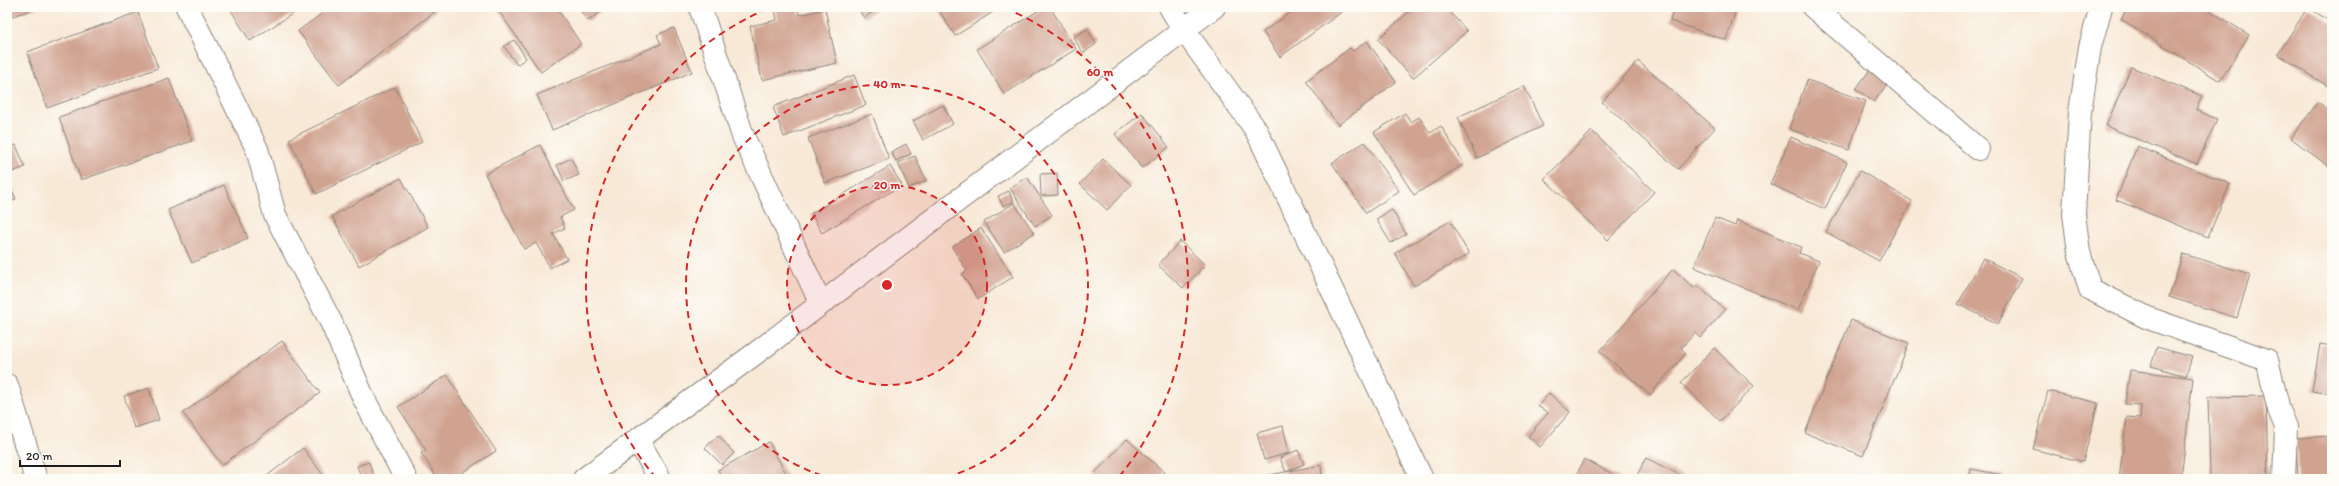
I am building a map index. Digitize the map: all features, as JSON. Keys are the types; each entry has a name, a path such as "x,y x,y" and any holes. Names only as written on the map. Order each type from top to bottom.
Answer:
{"street":[{"path":"187,7 256,149 275,215 331,322 364,399 406,479"},
{"path":"700,7 743,136 821,304"},
{"path":"1170,7 1184,30 1256,130 1422,479"},
{"path":"584,479 821,304 1214,7"},
{"path":"1813,7 1841,29 1978,149"},
{"path":"1841,7 1841,29"},
{"path":"2102,7 2090,47 2080,112 2074,214 2079,252 2090,289 2148,318 2267,360 2279,410 2286,427 2284,479"},
{"path":"7,385 36,479"},
{"path":"638,440 660,479"}],"building":[{"path":"7,7 39,7 7,18"},
{"path":"229,7 303,7 250,41"},
{"path":"331,7 433,7 436,11 339,85 298,31"},
{"path":"496,7 556,7 581,44 541,72"},
{"path":"578,7 602,7 604,10 588,21"},
{"path":"798,7 799,15 825,9 837,63 762,80 750,26 777,20 775,9"},
{"path":"857,7 880,7 864,18"},
{"path":"937,7 1001,7 955,36"},
{"path":"1044,7 1050,7 1076,49 1004,94 977,49"},
{"path":"1298,7 1340,7 1343,11 1280,57 1263,32"},
{"path":"1414,7 1445,7 1467,31 1413,78 1378,39"},
{"path":"1674,7 1737,7 1726,40 1670,21"},
{"path":"2128,7 2204,7 2249,35 2220,81 2121,19"},
{"path":"2308,7 2332,23 2332,89 2278,54"},
{"path":"138,12 158,68 47,108 27,52"},
{"path":"674,28 692,72 552,130 537,95 661,44 657,35"},
{"path":"1087,29 1096,44 1083,53 1073,37"},
{"path":"514,40 526,58 517,65 504,46"},
{"path":"1367,41 1396,82 1338,125 1306,81 1350,48 1353,51"},
{"path":"1638,61 1715,128 1678,169 1602,102"},
{"path":"1872,67 1890,80 1874,102 1856,89"},
{"path":"2131,67 2202,96 2196,110 2217,119 2197,164 2106,126"},
{"path":"854,75 866,105 784,137 773,107"},
{"path":"169,78 192,141 81,180 59,117"},
{"path":"1807,80 1866,101 1849,150 1789,129"},
{"path":"1524,86 1543,126 1477,158 1458,117"},
{"path":"395,87 422,142 316,194 289,139"},
{"path":"2318,102 2332,113 2332,169 2291,138"},
{"path":"943,105 953,124 923,140 913,121"},
{"path":"1142,113 1169,147 1142,168 1115,134"},
{"path":"1405,113 1411,122 1419,117 1430,133 1441,126 1464,164 1414,195 1374,132"},
{"path":"872,114 889,159 825,183 808,138"},
{"path":"1592,131 1654,192 1608,240 1544,179"},
{"path":"1791,137 1847,162 1825,209 1770,184"},
{"path":"1365,142 1399,191 1366,213 1332,163"},
{"path":"906,144 911,154 896,161 891,152"},
{"path":"16,145 25,167 10,173 7,165 7,148"},
{"path":"540,145 574,210 560,217 565,228 553,234 567,259 550,268 536,243 524,249 485,174"},
{"path":"2137,146 2230,184 2208,237 2116,200"},
{"path":"915,156 926,181 909,188 898,163"},
{"path":"571,158 579,175 564,181 557,165"},
{"path":"1103,159 1131,185 1107,210 1080,184"},
{"path":"890,166 902,185 822,233 811,214"},
{"path":"1860,171 1912,201 1879,261 1826,232"},
{"path":"1057,173 1058,195 1041,196 1040,174"},
{"path":"1027,177 1052,215 1035,226 1010,188"},
{"path":"7,178 16,199 7,203"},
{"path":"401,178 428,227 359,266 332,216"},
{"path":"224,185 248,238 192,263 168,210"},
{"path":"1009,191 1013,202 1003,206 998,196"},
{"path":"1014,203 1034,233 1004,252 984,222"},
{"path":"1392,210 1406,234 1391,243 1376,219"},
{"path":"1715,218 1735,226 1737,220 1801,247 1799,253 1819,261 1798,310 1694,267"},
{"path":"1450,221 1469,254 1414,286 1395,253"},
{"path":"981,228 1013,277 978,299 962,274 967,271 952,247"},
{"path":"1180,241 1205,265 1183,288 1158,265"},
{"path":"2183,254 2250,274 2237,318 2169,297"},
{"path":"1983,258 2022,278 1998,324 1958,304"},
{"path":"1673,269 1694,288 1697,285 1725,310 1700,338 1695,333 1681,348 1686,353 1650,395 1600,351"},
{"path":"1851,320 1909,343 1863,456 1805,433"},
{"path":"282,341 320,393 222,465 183,413"},
{"path":"2320,344 2332,346 2332,394 2312,391"},
{"path":"2157,347 2192,357 2186,376 2151,366"},
{"path":"1714,348 1754,386 1720,421 1681,383"},
{"path":"2130,370 2193,378 2181,479 2119,479 2127,417 2140,418 2141,405 2125,404"},
{"path":"447,375 496,451 452,479 438,479 421,453 426,450 398,407"},
{"path":"149,388 159,420 134,428 124,396"},
{"path":"2048,391 2098,403 2083,462 2033,449"},
{"path":"1549,393 1570,412 1540,447 1528,436 1548,413 1538,406"},
{"path":"2266,396 2268,479 2210,479 2208,397"},
{"path":"1283,426 1289,453 1264,460 1257,433"},
{"path":"718,435 734,453 722,465 705,448"},
{"path":"2332,436 2332,479 2298,479 2296,438"},
{"path":"1127,439 1164,472 1158,479 1100,479 1094,474"},
{"path":"769,442 789,479 723,479 718,470"},
{"path":"303,448 326,479 263,479"},
{"path":"1298,450 1304,464 1286,472 1280,458"},
{"path":"1646,458 1682,476 1680,479 1635,479"},
{"path":"1585,459 1621,479 1574,479"},
{"path":"369,462 375,479 362,479 357,466"},
{"path":"1321,465 1322,479 1259,479 1259,477"},
{"path":"1971,469 2003,475 2002,479 1969,479"}]}
